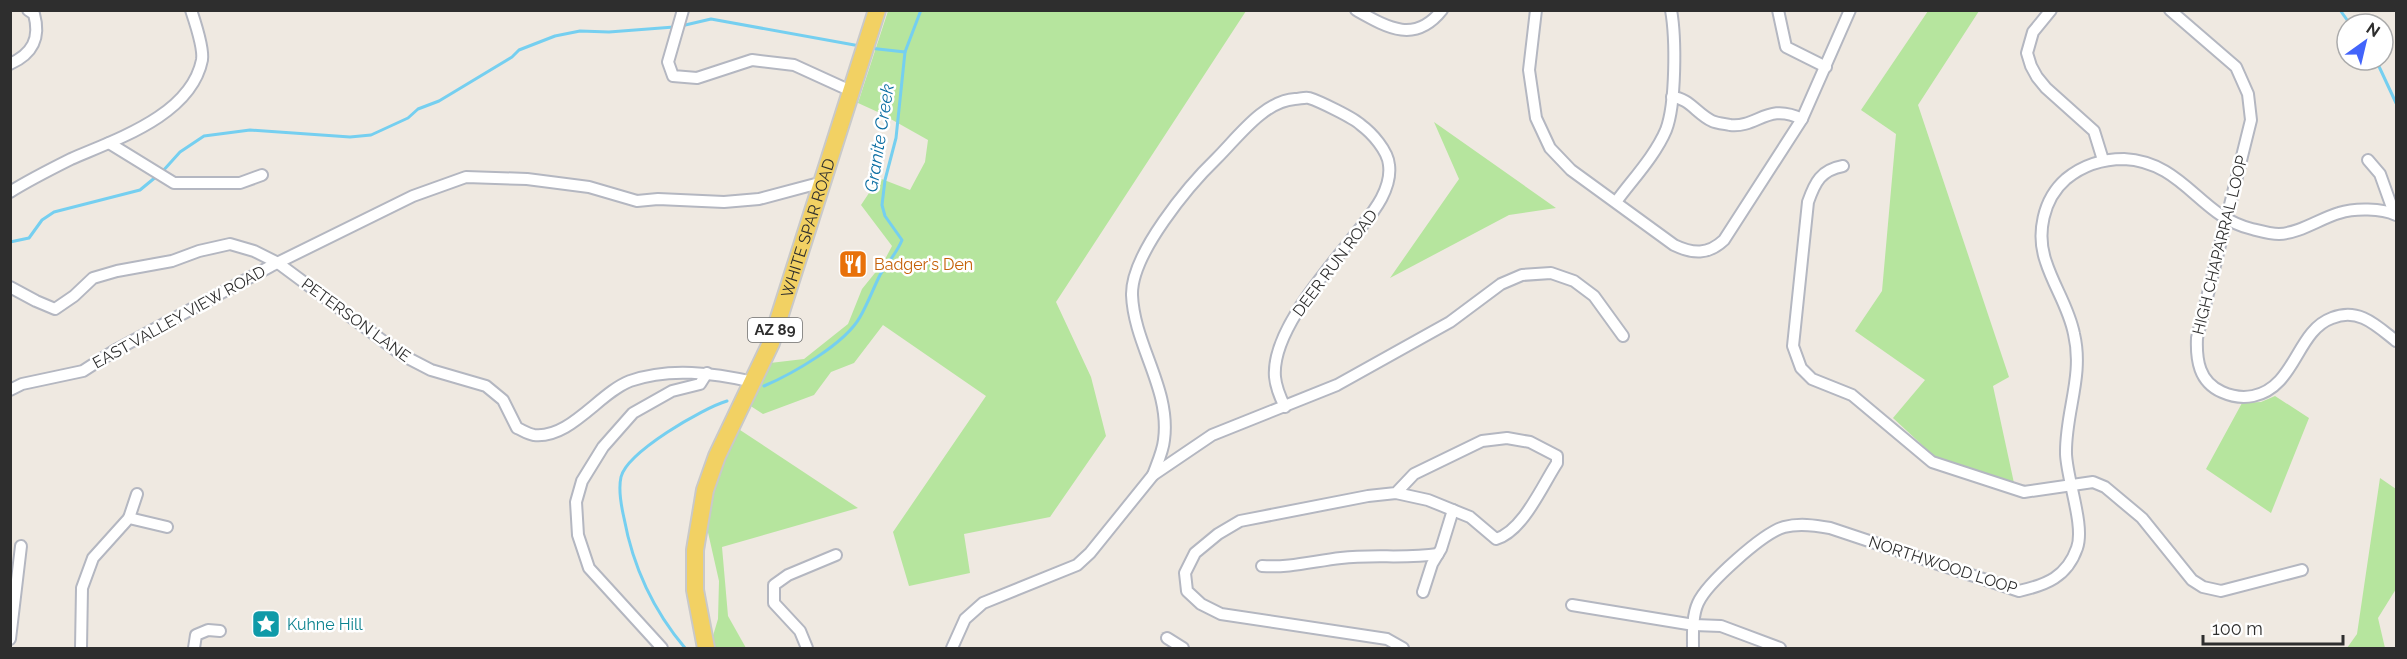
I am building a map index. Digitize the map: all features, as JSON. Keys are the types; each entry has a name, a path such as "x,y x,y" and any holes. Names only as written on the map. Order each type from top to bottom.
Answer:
{"main road":[{"name":"WHITE SPAR ROAD","path":"705,648 695,590 695,550 705,490 717,456 771,343 877,10"}],"street":[{"path":"10,64 26,57 34,43 36,22 34,14 28,10"},
{"path":"10,192 68,161 128,135 172,108 193,83 202,58 191,10"},
{"path":"683,10 668,62 673,76 697,78 752,60 794,65 850,91"},
{"path":"1356,10 1378,22 1406,31 1422,29 1433,22 1442,10"},
{"path":"1536,10 1529,70 1536,118 1550,148 1571,170 1674,245 1688,251 1708,251 1724,240 1802,119 1850,10"},
{"path":"1616,202 1665,131 1670,116 1674,28 1671,10"},
{"path":"1778,10 1786,48 1826,67"},
{"path":"2051,10 2033,32 2027,53 2031,66 2046,87 2094,131 2103,160"},
{"name":"HIGH CHAPARRAL LOOP","path":"2170,10 2236,67 2248,94 2251,120 2197,338 2196,356 2201,373 2217,390 2228,395 2247,397 2264,393 2278,384 2314,331 2331,318 2351,314 2367,318 2397,341"},
{"path":"1672,97 1679,98 1712,121 1722,123 1734,125 1781,112 1802,119"},
{"name":"DEER RUN ROAD","path":"1153,475 1164,441 1164,409 1138,326 1132,294 1139,266 1166,216 1213,161 1265,111 1285,100 1308,98 1358,121 1385,154 1389,165 1386,185 1377,207 1306,298 1280,344 1275,375 1277,390 1285,407"},
{"path":"109,143 174,183 240,183 262,175"},
{"name":"NORTHWOOD LOOP","path":"1693,648 1697,603 1708,588 1764,536 1785,527 1809,524 1830,528 2019,591 2044,586 2061,573 2078,547 2079,533 2066,455 2069,418 2079,367 2075,335 2066,306 2046,261 2041,232 2047,206 2058,186 2077,171 2103,160 2126,159 2147,163 2169,172 2226,220 2251,229 2279,234 2308,226 2340,212 2372,210 2395,214"},
{"path":"2368,160 2380,174 2395,214"},
{"path":"1843,166 1830,168 1814,186 1808,202 1793,346 1801,368 1812,379 1852,394 1932,462 2024,492 2093,482 2105,487 2142,518 2192,580 2203,586 2221,591 2302,570"},
{"name":"EAST VALLEY VIEW ROAD","path":"10,390 22,384 83,371 114,351 278,263 413,196 466,177 526,179 589,187 637,201 658,199 724,202 759,199 823,182"},
{"name":"PETERSON LANE","path":"10,287 36,302 55,309 93,279 117,271 172,261 199,251 230,244 254,251 278,263 402,356 431,370 486,386 503,400 517,428 534,435 556,431 628,382 656,375 707,373 754,382"},
{"path":"952,648 965,619 983,603 1077,565 1090,553 1153,475 1212,435 1347,380 1450,322 1501,284 1522,275 1551,273 1574,280 1594,296 1623,336"},
{"path":"662,648 589,568 578,535 576,502 582,481 603,447 633,413 672,391 700,384 707,373"},
{"path":"1396,493 1414,474 1482,441 1507,438 1530,442 1557,456 1557,463 1523,518 1507,536 1496,539 1470,517 1428,500 1396,493 1368,496 1240,521 1218,534 1195,553 1185,573 1187,591 1201,604 1221,614 1386,639 1403,648"},
{"path":"81,648 82,588 93,558 129,518 138,494"},
{"path":"1423,592 1453,510"},
{"path":"129,518 167,527"},
{"path":"10,639 21,546"},
{"path":"1262,566 1283,567 1342,558 1418,557 1438,554"},
{"path":"807,648 800,631 774,603 774,585 788,575 836,555"},
{"path":"1572,605 1694,625 1721,626 1780,648"},
{"path":"194,648 196,635 208,630 220,631"},
{"path":"1167,638 1183,648"}],"green space":[{"path":"888,11 1246,11 1056,302 1091,377 1106,436 1050,517 964,534 970,573 909,586 893,532 986,396 883,325 854,363 831,372 814,395 763,414 749,405 770,363 804,359 848,324 862,289 883,263 892,246 861,205 879,178 910,190 925,162 928,140 858,103"},
{"path":"1928,11 1979,11 1918,105 2009,377 1993,386 2014,483 1934,456 1893,418 1925,380 1855,331 1882,291 1896,134 1861,110"},
{"path":"1434,122 1556,208 1509,215 1390,278 1459,179"},
{"path":"2275,396 2309,418 2271,513 2206,469 2242,403 2261,402"},
{"path":"737,428 858,508 722,547 728,616 746,648 714,648 712,639 718,619 719,581 707,528 717,478"},
{"path":"2380,478 2396,489 2396,589 2378,618 2385,648 2347,648 2357,634"}],"waterway":[{"name":"Granite Creek","path":"764,386 817,357 853,327 863,312 880,275 902,240 885,216 882,205 885,180 896,138 905,52 921,10"},
{"path":"681,26 711,19 860,46"},
{"path":"162,172 180,152 204,136 250,130 350,137 371,135 408,118 418,109 439,101 512,57 519,50 555,36 580,31 609,32 674,27"},
{"path":"869,48 905,52"},
{"path":"2382,72 2396,103"},
{"path":"10,242 29,238 42,220 54,212 140,190 157,176"},
{"name":"Granite Creek","path":"685,648 663,619 639,571 623,513 620,482 626,467 651,444 701,412 727,401"}],"place":[{"name":"Badger's Den","path":"853,264"},
{"name":"Kuhne Hill","path":"266,624"}]}
